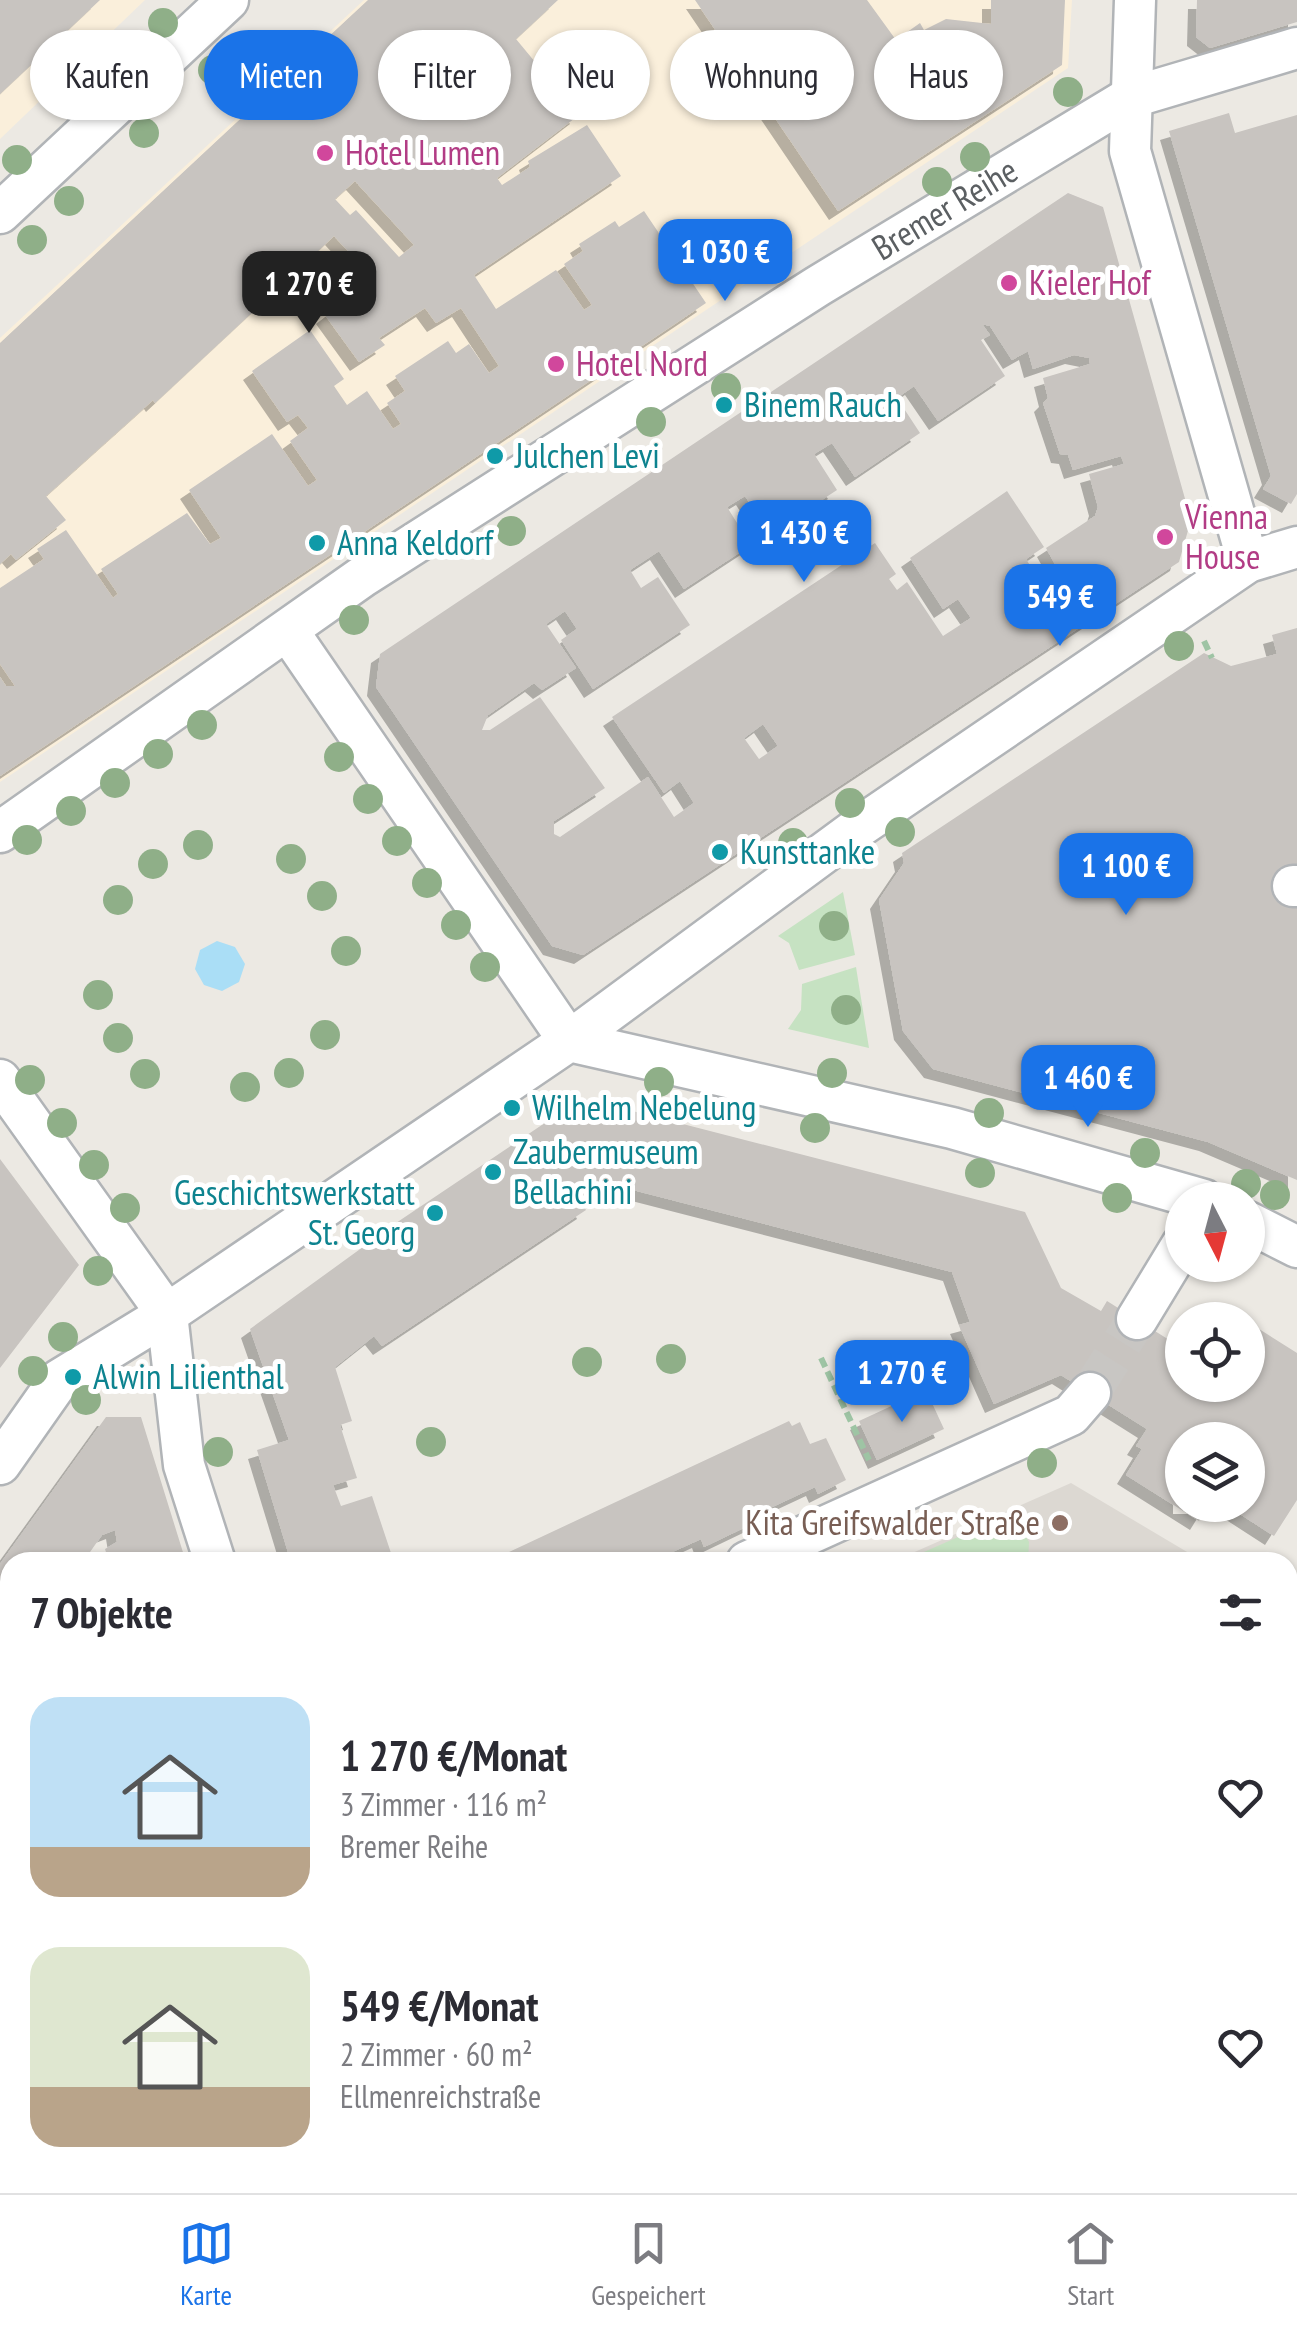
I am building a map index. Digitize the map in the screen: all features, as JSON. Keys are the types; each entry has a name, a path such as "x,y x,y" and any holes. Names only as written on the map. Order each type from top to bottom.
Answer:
{"street":[{"path":"0,213 228,0"},
{"path":"1135,0 1128,98 1130,151 1248,562"},
{"name":"Bremer Reihe","path":"0,832 362,577 818,286 1128,98 1297,48"},
{"path":"0,1464 59,1380 167,1314 569,1041 859,827 1248,562 1297,546"},
{"path":"288,631 569,1041 952,1128 1165,1189"},
{"path":"0,1080 167,1314 184,1465 212,1552"},
{"path":"1265,1231 1297,1247"},
{"path":"1137,1320 1165,1273"},
{"path":"769,1552 1071,1415 1090,1393"}],"path":[{"path":"821,1358 886,1498"}],"shaded area":[{"path":"0,0 145,0 114,30 30,30 30,110 0,139"},
{"path":"364,0 1072,0 1068,68 1003,111 1003,30 874,30 874,120 990,120 0,782 0,338 235,120 358,120 358,30 332,30"},
{"name":"Kita Greifswalder Straße","path":"1071,1483 1187,1552 915,1552"}],"green space":[{"path":"843,892 855,955 799,970 789,943 778,936"},
{"path":"856,967 869,1048 788,1029 801,1010 802,984"},
{"path":"1013,1513 1029,1542 1028,1552 924,1552"}],"water":[{"path":"217,941 235,947 245,964 239,982 222,991 204,985 195,969 200,950"}],"building":[{"path":"0,0 100,0 68,30 30,30 30,66 0,94"},
{"path":"368,0 558,0 516,39 531,57 531,120 572,120 497,178 502,185 530,167 528,161 587,125 621,176 474,275 496,309 556,270 584,310 592,305 564,264 583,251 579,244 615,221 619,227 644,211 706,303 0,776 0,677 6,686 15,686 0,664 0,588 44,559 37,549 66,530 113,598 118,594 101,569 187,513 210,544 221,538 189,490 272,434 308,486 317,480 290,441 308,428 298,415 287,422 252,371 310,330 344,379 334,386 347,405 367,391 393,429 401,424 387,403 405,391 395,376 448,341 456,353 469,344 489,373 499,366 461,308 436,323 425,308 379,338 385,345 359,362 325,315 373,278 334,236 155,403 153,400 46,496 66,520 16,560 11,554 0,564 0,343 239,120 358,120 358,30 336,30","holes":["355,181 414,245 399,257 356,210 350,215 335,199"]},
{"path":"695,0 867,0 889,30 874,30 874,120 978,120 838,211 776,120 854,120 854,30 715,30"},
{"path":"991,0 1065,0 1062,65 1003,103 1003,30 924,30 946,19 991,24"},
{"path":"1197,0 1297,0 1297,22 1210,48 1196,37"},
{"path":"1229,113 1235,133 1297,115 1297,494 1291,504 1263,489 1271,476 1169,131"},
{"path":"1068,193 1103,207 1191,520 1179,562 583,955 552,946 376,687 380,654","holes":["982,324 990,326 1012,360 1028,351 1033,369 1074,355 1089,358 1090,364 1043,378 1048,398 1043,403 1060,454 1068,455 1073,470 1121,456 1124,464 1089,474 1098,507 1095,516 1046,548 1055,564 1036,575 1026,559 1044,547 1007,491 910,558 943,609 958,599 971,618 943,636 907,582 897,590 889,579 896,574 875,543 612,717 664,793 680,781 694,803 674,817 648,777 560,837 554,834 554,821 605,788 540,697 490,730 482,730 488,715 534,683 542,690 576,668 546,624 565,611 577,629 561,640 593,689 690,625 658,577 641,588 630,570 659,551 684,589 751,545 727,507 745,496 770,534 837,490 814,454 832,443 855,477 920,433 897,398 914,386 938,421 1005,376 981,340 990,335","763,724 778,746 759,759 744,738"]},
{"path":"1297,628 1297,1180 1208,1142 933,1069 903,1031 879,900 904,863 902,853 1204,653 1231,666 1277,654 1272,635"},
{"path":"582,1098 1025,1212 1061,1288 1101,1311 1107,1301 1165,1337 1165,1402 1265,1402 1265,1333 1297,1353 1297,1500 1274,1536 1252,1522 1265,1522 1265,1422 1165,1422 1165,1500 1126,1475 1142,1449 1136,1446 1147,1429 1061,1375 994,1404 959,1325 970,1322 952,1272 598,1181 579,1196 586,1210 382,1346 374,1336 335,1367 352,1421 340,1425 357,1478 333,1485 341,1506 372,1496 391,1552 288,1552 257,1450 289,1440 250,1329 396,1223"},
{"path":"0,1159 79,1265 0,1368"},
{"path":"926,1390 944,1429 877,1460 859,1421"},
{"path":"106,1417 141,1417 183,1552 106,1552 117,1542 115,1530 102,1535 90,1552 9,1552"},
{"path":"789,1421 792,1426 800,1422 810,1444 826,1438 846,1480 818,1494 815,1487 751,1517 754,1523 704,1547 701,1539 672,1552 509,1552"}],"tunnel":[{"path":"1090,1393 1137,1319"}],"place":[{"name":"Hotel Lumen","path":"325,153"},
{"name":"Kieler Hof","path":"1009,283"},
{"name":"Hotel Nord","path":"556,364"},
{"name":"Binem Rauch","path":"724,405"},
{"name":"Julchen Levi","path":"495,456"},
{"name":"Vienna House","path":"1165,537"},
{"name":"Anna Keldorf","path":"317,543"},
{"name":"Kunsttanke","path":"720,852"},
{"name":"Wilhelm Nebelung","path":"512,1108"},
{"name":"Zaubermuseum Bellachini","path":"493,1172"},
{"name":"Geschichtswerkstatt St. Georg","path":"435,1213"},
{"name":"Alwin Lilienthal","path":"73,1377"},
{"name":"Kita Greifswalder Straße","path":"1060,1523"}]}
